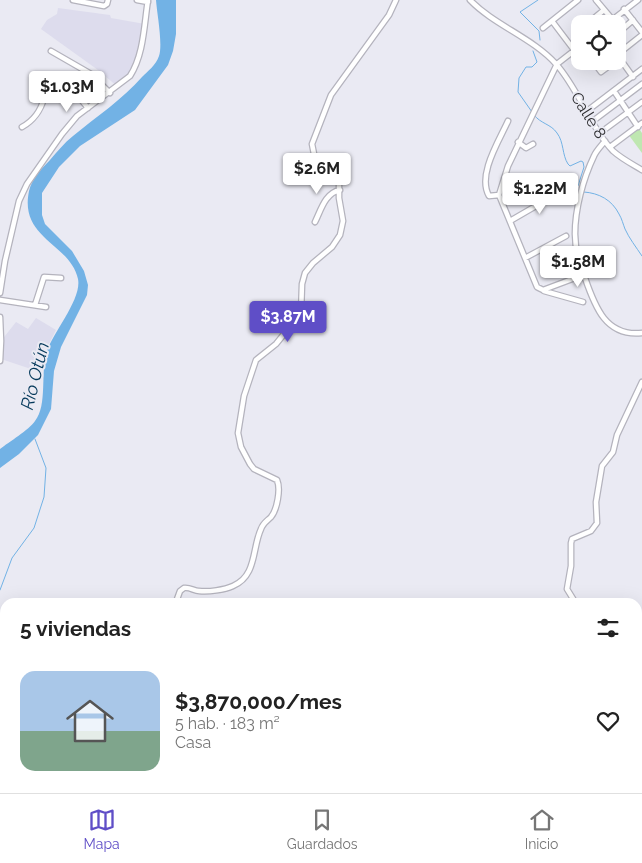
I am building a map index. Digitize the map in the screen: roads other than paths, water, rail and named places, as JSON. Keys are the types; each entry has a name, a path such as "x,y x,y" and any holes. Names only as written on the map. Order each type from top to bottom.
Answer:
{"street":[{"path":"74,0 106,6 108,0"},
{"path":"0,293 5,261 23,191 62,134 77,116 110,93 130,76 134,70 140,52 148,1 137,0"},
{"path":"177,598 180,591 184,588 209,591 234,586 243,579 253,561 260,529 274,511 279,486 277,480 254,469 241,446 238,433 244,396 256,360 276,344 301,313 302,284 306,273 313,263 332,247 340,235 343,221 339,198 339,181 314,154 312,144 331,95 388,15 396,0"},
{"name":"Calle 8","path":"470,0 480,10 557,64 605,141 624,160 641,168"},
{"path":"543,28 578,0"},
{"path":"596,0 608,15"},
{"path":"617,15 637,0 642,6"},
{"path":"598,15 604,10"},
{"path":"624,10 642,33 626,50"},
{"path":"626,26 632,20"},
{"path":"552,21 571,46"},
{"path":"51,51 90,74 110,93"},
{"path":"571,52 557,64 518,142 499,195 537,287 583,302"},
{"path":"626,68 633,77"},
{"path":"587,111 642,69"},
{"path":"22,127 30,123 38,112 44,99 46,85 51,80 54,80 79,97 88,108"},
{"path":"593,121 640,86 642,92"},
{"path":"610,147 640,125 628,113 614,91"},
{"path":"600,133 642,102"},
{"path":"499,195 489,196 485,185 486,172 508,121"},
{"path":"605,141 594,155 580,198 575,232 577,256 593,302 604,320 626,334 642,333"},
{"path":"518,142 524,149 532,144"},
{"path":"315,222 326,199 333,191 340,190"},
{"path":"510,221 560,192"},
{"path":"525,258 566,236"},
{"path":"35,305 45,276 61,278"},
{"path":"543,290 575,278"},
{"path":"0,300 46,306"},
{"path":"0,317 2,341 0,361"},
{"path":"573,598 567,589 571,566 570,543 572,539 591,531 597,523 596,502 602,466 613,452 617,434 642,382"}],"water":[{"name":"Río Otún","path":"156,0 176,0 176,34 168,65 135,110 80,146 59,167 42,193 42,215 45,224 72,251 84,271 88,285 87,295 61,347 54,371 51,409 38,435 19,454 0,468 0,449 28,428 39,414 43,397 44,368 47,351 72,305 78,287 78,279 66,257 47,240 31,220 28,207 30,187 40,171 67,142 109,108 152,68 160,51"}],"waterway":[{"path":"538,0 520,12 539,31 540,40"},
{"path":"532,112 518,92 519,78 526,67 532,67 537,62 533,51"},
{"path":"534,115 557,133 561,140 566,160 570,166 581,161 583,162 584,167 578,186 574,188 574,192 580,193"},
{"path":"584,192 600,196 613,205 620,216 628,236 642,256"},
{"path":"0,590 12,558 34,528 44,497 46,468 35,439"}]}
